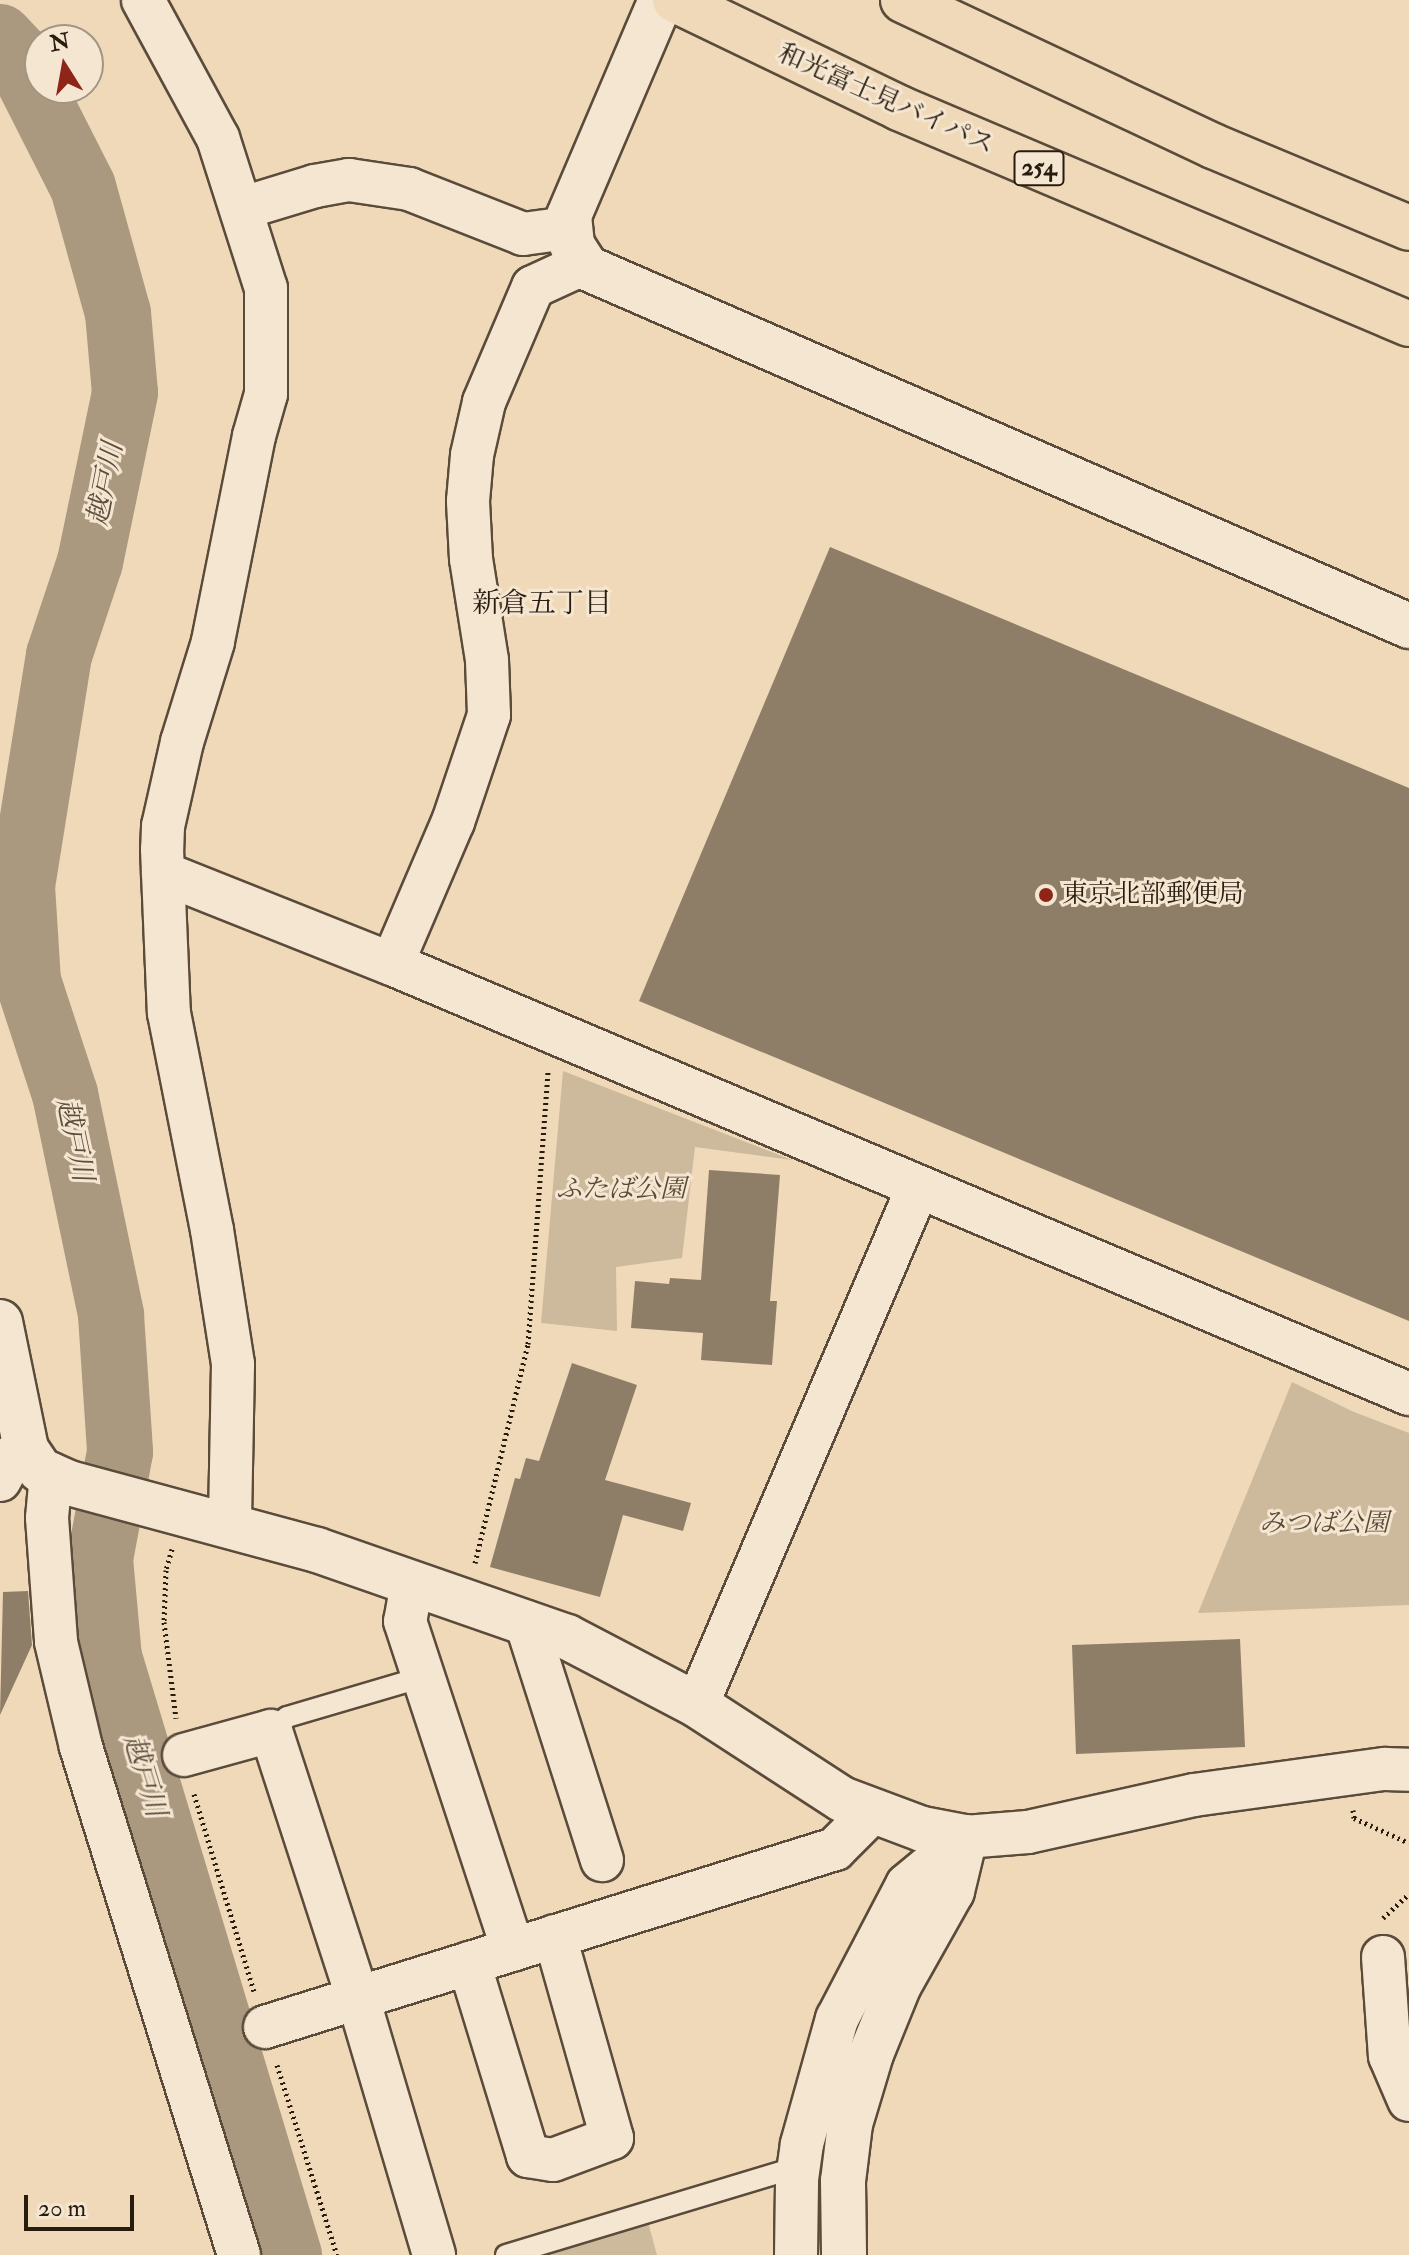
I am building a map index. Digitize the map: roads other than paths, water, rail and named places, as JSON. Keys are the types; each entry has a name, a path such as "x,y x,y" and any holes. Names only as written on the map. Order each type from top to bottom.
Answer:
{"highway":[{"name":"和光富士見バイパス","path":"675,0 887,103 1409,324"},
{"path":"903,0 1173,127 1409,228"}],"street":[{"path":"143,0 218,138 243,208 266,288 266,394 254,436 213,642 182,742 163,826 169,1013 212,1230 233,1364 230,1525"},
{"path":"661,0 569,216 576,246 606,278 1409,626"},
{"path":"243,208 315,186 349,180 409,189 523,234 576,246"},
{"path":"392,964 453,822 489,715 487,660 471,559 468,501 472,455 484,402 533,287 576,246"},
{"path":"163,873 392,964 1409,1394"},
{"path":"697,1705 918,1187"},
{"path":"0,1322 29,1466 47,1518 56,1642 81,1747 239,2255"},
{"path":"29,1466 230,1525 567,1637 697,1705 842,1799 922,1829 965,1837 1028,1832 1194,1795 1373,1770 1409,1770"},
{"path":"412,1583 405,1621 513,1950"},
{"path":"526,1622 602,1860"},
{"path":"184,1755 271,1731 358,1998 434,2255"},
{"path":"265,2027 835,1849 873,1811"},
{"path":"796,2255 798,2167 821,2067 837,2019 907,1885 965,1837"},
{"path":"844,2255 843,2181 854,2110 871,2054 899,1985 952,1891 965,1837"},
{"path":"469,1963 528,2156 553,2160 612,2138 555,1936"},
{"path":"1383,1957 1390,2056 1409,2100"}],"lane":[{"path":"271,1731 287,1717 423,1677"},
{"path":"506,2255 798,2167"}],"waterway":[{"name":"越戸川","path":"0,37 15,53 83,187 118,313 125,393 90,562 59,655 22,886 28,981 65,1094 111,1315 120,1452 100,1559 109,1657 289,2255"}],"place":[{"name":"東京北部郵便局","path":"1046,895"}],"district":[{"name":"新倉五丁目","path":"542,604"}],"park label":[{"name":"ふたば公園","path":"621,1190"},
{"name":"みつば公園","path":"1324,1524"}]}
